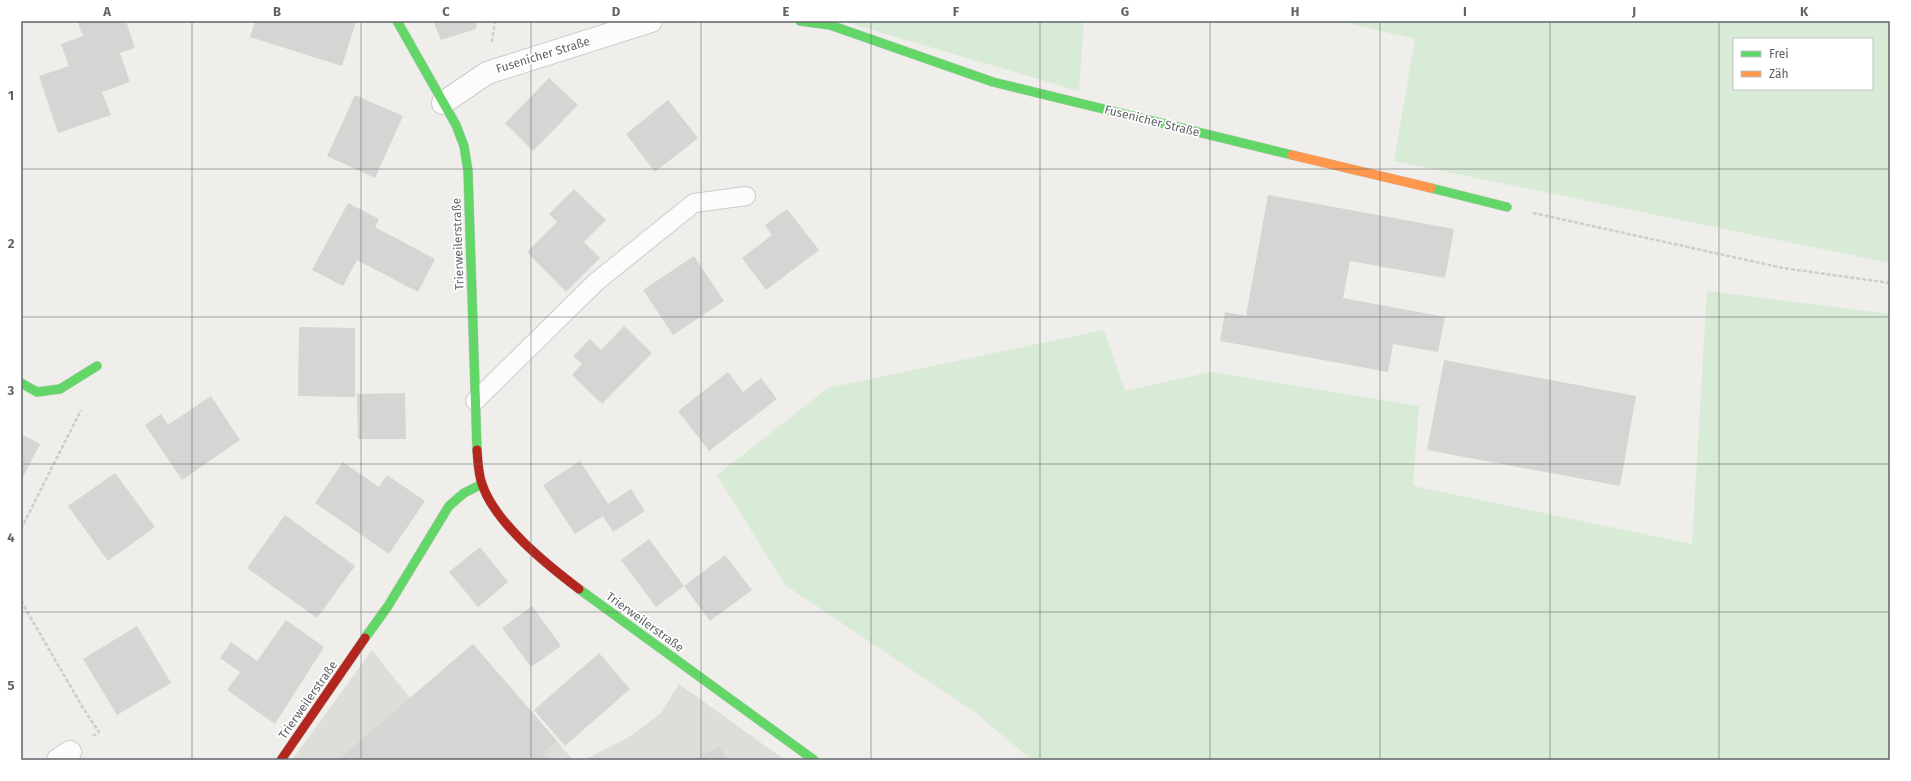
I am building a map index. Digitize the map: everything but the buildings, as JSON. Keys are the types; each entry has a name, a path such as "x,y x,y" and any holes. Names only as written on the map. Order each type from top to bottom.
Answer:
{"street":[{"name":"Trierweilerstraße","path":"397,21 456,125 464,146 468,171 474,401 478,464 482,484 500,516 518,537 564,577 615,616 814,760"},
{"name":"Fusenicher Straße","path":"444,103 487,73 651,21"},
{"name":"Fusenicher Straße","path":"800,21 830,24 993,82 1507,207"},
{"path":"21,383 37,392 60,389 96,366"},
{"name":"Trierweilerstraße","path":"281,760 384,613 449,506 455,499 470,488 482,484"}],"lane":[{"path":"474,401 596,282 694,203 746,196"}],"path":[{"path":"1507,207 1783,268 1890,283"},
{"path":"21,529 83,408"},
{"path":"21,601 83,708"}],"shaded area":[{"path":"473,644 573,760 292,760 372,650 410,698"},
{"path":"679,684 785,760 584,760 629,737 661,713"}],"green space":[{"path":"842,21 1084,21 1079,91"},
{"path":"1338,21 1890,21 1890,263 1394,161 1415,39"},
{"path":"1707,291 1890,314 1890,760 1032,760 972,710 785,585 717,475 828,388 1104,330 1125,391 1211,372 1419,406 1413,486 1692,544"}],"traffic: fast":[{"path":"397,21 456,125 464,146 468,171 477,450"},
{"path":"800,21 830,25 993,82 1292,155"},
{"path":"1431,188 1507,207"},
{"path":"21,383 37,392 60,389 97,366"},
{"path":"365,638 388,606 449,506 464,493 482,484"},
{"path":"579,589 814,760"}],"traffic: slow":[{"path":"1292,155 1431,188"}],"traffic: jam":[{"path":"477,450 482,484 498,513 523,542 552,568 579,589"},
{"path":"281,760 365,638"}]}
